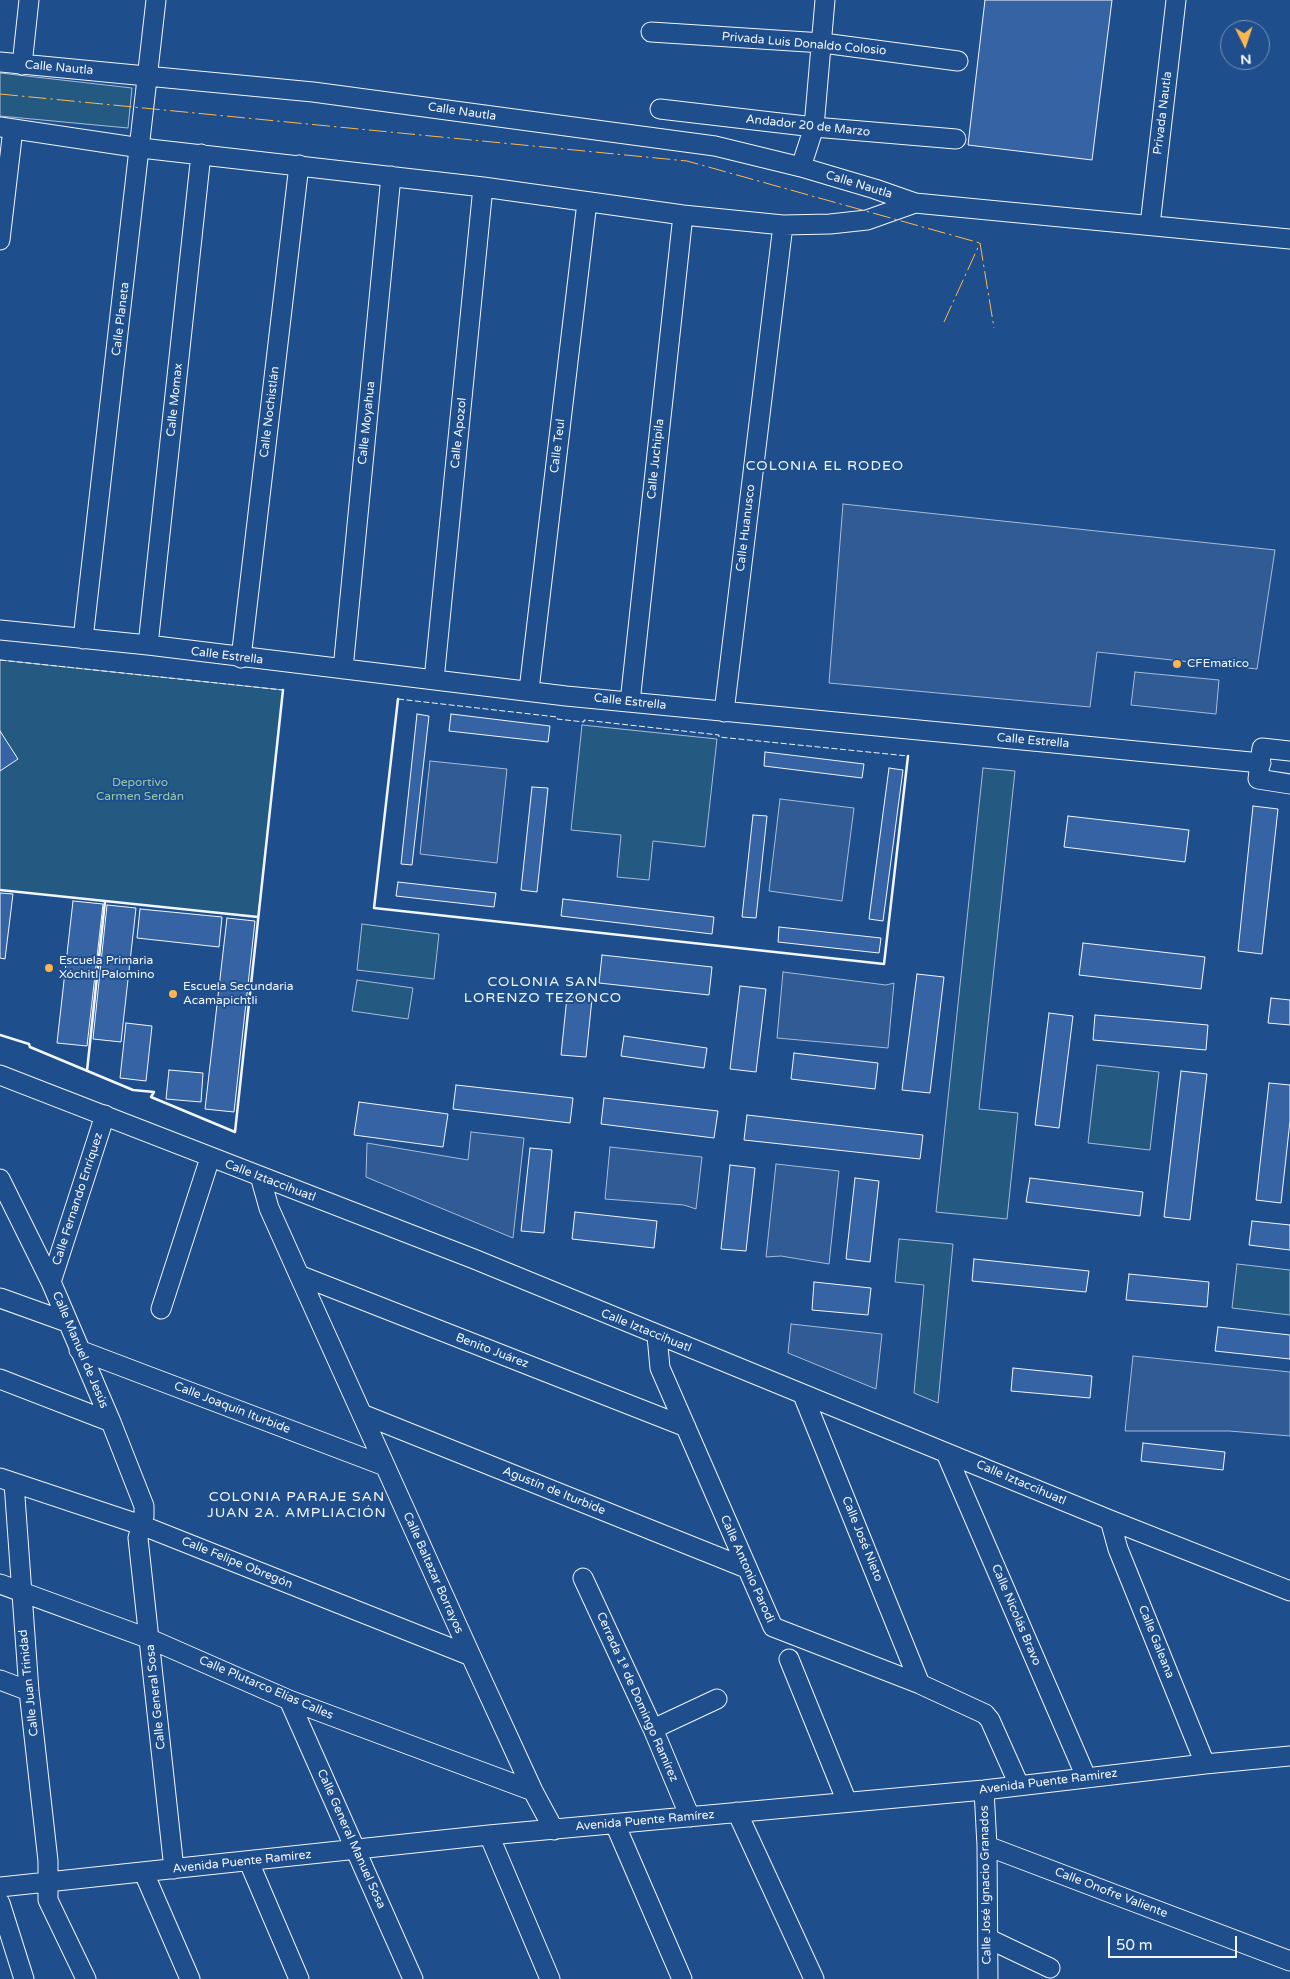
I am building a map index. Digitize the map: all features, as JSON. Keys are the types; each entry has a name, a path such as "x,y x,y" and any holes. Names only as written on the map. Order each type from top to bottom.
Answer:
{"street":[{"path":"22,65 29,0"},
{"name":"Calle Planeta","path":"83,638 141,148 156,0"},
{"path":"801,167 814,127 825,0"},
{"name":"Privada Nautla","path":"1150,225 1176,0"},
{"name":"Privada Luis Donaldo Colosio","path":"651,32 822,44 958,61"},
{"name":"Calle Nautla","path":"0,62 313,92 714,146 801,167 875,189 915,204 1290,239"},
{"name":"Andador 20 de Marzo","path":"660,110 956,140"},
{"path":"0,240 7,128"},
{"name":"Calle Nautla","path":"7,128 141,148 483,187 683,215 783,225 830,224 867,220 915,204"},
{"name":"Calle Momax","path":"148,645 201,154"},
{"name":"Calle Nochistlán","path":"240,658 299,165"},
{"name":"Calle Moyahua","path":"343,669 391,176"},
{"name":"Calle Apozol","path":"434,680 483,187"},
{"name":"Calle Teul","path":"529,690 588,202"},
{"name":"Calle Juchipila","path":"630,702 683,215"},
{"name":"Calle Huanusco","path":"724,712 783,225"},
{"name":"Calle Estrella","path":"0,630 148,645 240,658 724,712 1260,763 1290,751"},
{"name":"Calle Estrella","path":"1260,763 1290,784"},
{"name":"Calle Iztaccihuatl","path":"0,1075 474,1259 657,1336 1290,1591"},
{"name":"Calle Fernando Enríquez","path":"51,1282 105,1115"},
{"path":"161,1309 210,1158"},
{"name":"Calle Baltazar Borrayos","path":"260,1176 269,1208 299,1275 533,1791 554,1830"},
{"name":"Calle Manuel de Jesús","path":"0,1179 51,1282 111,1422 144,1506 141,1525"},
{"name":"Benito Juárez","path":"299,1275 686,1427"},
{"path":"0,1298 67,1322"},
{"name":"Calle Antonio Parodi","path":"657,1336 660,1368 773,1628 920,1684 985,1714 990,1720 1019,1785"},
{"name":"Calle Joaquín Iturbide","path":"79,1350 385,1466"},
{"path":"0,1379 111,1422"},
{"name":"Calle José Nieto","path":"803,1395 920,1684"},
{"name":"Agustín de Iturbide","path":"362,1414 746,1568"},
{"name":"Calle Nicolás Bravo","path":"946,1452 1086,1777"},
{"name":"Calle Felipe Obregón","path":"7,1481 141,1525 471,1656"},
{"name":"Calle Juan Trinidad","path":"7,1481 21,1592 29,1691 48,1861 48,1900 86,1979"},
{"name":"Calle Galeana","path":"1110,1520 1118,1549 1205,1764"},
{"name":"Calle General Sosa","path":"141,1525 138,1538 174,1869"},
{"name":"Cerrada 1ª de Domingo Ramírez","path":"583,1578 653,1729 690,1817"},
{"name":"Calle Plutarco Elías Calles","path":"0,1584 150,1639 288,1700 533,1791"},
{"path":"789,1659 847,1802"},
{"path":"0,1680 29,1691"},
{"path":"653,1729 717,1699"},
{"name":"Calle General Manuel Sosa","path":"288,1700 357,1850 413,1979"},
{"name":"Avenida Puente Ramírez","path":"0,1887 489,1835 984,1790 1086,1777 1290,1756"},
{"name":"Calle José Ignacio Granados","path":"984,1790 988,1846 988,1979"},
{"path":"737,1812 814,1979"},
{"path":"615,1824 682,1979"},
{"path":"489,1835 550,1979"},
{"name":"Calle Onofre Valiente","path":"988,1846 1290,1962"},
{"path":"248,1862 299,1979"},
{"path":"144,1873 190,1979"},
{"path":"0,1903 24,1979"},
{"path":"988,1939 1050,1968"}],"green space":[{"path":"0,73 132,88 128,128 0,116"},
{"name":"Deportivo Carmen Serdán","path":"0,660 283,690 258,917 0,890"},
{"path":"582,725 717,739 705,847 653,841 649,880 617,877 621,835 571,830"},
{"path":"983,768 1015,771 979,1109 1018,1113 1007,1219 936,1212"},
{"path":"362,924 439,934 434,979 357,970"},
{"path":"357,980 413,988 408,1019 352,1011"},
{"path":"1097,1065 1159,1072 1150,1150 1088,1143"},
{"path":"899,1239 953,1244 938,1403 914,1393 924,1285 895,1282"},
{"path":"1237,1264 1290,1270 1290,1315 1232,1308"}],"shaded area":[{"path":"843,504 1275,550 1257,669 1097,652 1090,707 829,683"},
{"path":"1135,672 1219,680 1216,714 1131,705"},
{"path":"430,761 507,769 497,863 420,854"},
{"path":"780,799 854,808 842,901 769,891"},
{"path":"783,972 886,985 894,983 888,1048 777,1038"},
{"path":"471,1132 524,1138 513,1238 366,1177 367,1143 468,1160"},
{"path":"610,1147 702,1157 696,1209 684,1205 605,1199"},
{"path":"776,1164 839,1171 829,1264 781,1256 766,1257"},
{"path":"791,1324 882,1334 876,1389 788,1353"},
{"path":"1133,1356 1290,1372 1290,1436 1229,1431 1125,1431"}],"building":[{"path":"985,0 1112,0 1092,160 968,145"},
{"path":"417,714 429,716 412,865 401,864"},
{"path":"451,714 550,726 548,742 449,731"},
{"path":"0,731 18,759 0,771"},
{"path":"765,752 864,764 862,778 764,766"},
{"path":"889,768 903,770 883,921 869,919"},
{"path":"532,787 548,788 537,892 521,890"},
{"path":"1253,806 1278,809 1262,954 1238,951"},
{"path":"753,815 767,816 756,918 742,917"},
{"path":"1068,816 1189,830 1185,862 1064,847"},
{"path":"398,882 496,893 494,907 396,896"},
{"path":"0,893 13,894 5,959 0,958"},
{"path":"563,899 714,917 712,934 561,916"},
{"path":"73,901 103,904 87,1046 57,1043"},
{"path":"107,905 136,908 121,1042 93,1039"},
{"path":"140,909 222,917 219,947 137,938"},
{"path":"227,918 255,921 234,1112 205,1109"},
{"path":"779,927 881,938 879,953 778,942"},
{"path":"1083,943 1205,957 1201,989 1079,975"},
{"path":"602,955 712,967 709,995 599,983"},
{"path":"917,974 944,977 930,1093 902,1090"},
{"path":"740,986 766,989 756,1072 730,1069"},
{"path":"567,997 592,999 586,1057 561,1055"},
{"path":"1271,998 1290,1000 1290,1025 1268,1023"},
{"path":"1049,1013 1073,1016 1059,1128 1035,1125"},
{"path":"1095,1015 1208,1025 1206,1050 1093,1040"},
{"path":"126,1023 152,1026 146,1081 120,1078"},
{"path":"624,1036 707,1048 704,1068 621,1056"},
{"path":"794,1053 878,1063 875,1089 791,1079"},
{"path":"169,1070 203,1073 201,1102 166,1099"},
{"path":"1181,1071 1207,1074 1190,1220 1164,1217"},
{"path":"1269,1083 1290,1085 1290,1121 1281,1203 1256,1200"},
{"path":"456,1085 573,1098 570,1123 453,1109"},
{"path":"604,1098 718,1111 714,1138 601,1124"},
{"path":"359,1102 448,1114 443,1147 354,1135"},
{"path":"747,1115 923,1135 920,1159 744,1140"},
{"path":"530,1148 552,1150 544,1233 521,1231"},
{"path":"730,1165 755,1168 746,1251 721,1249"},
{"path":"855,1178 879,1181 870,1262 846,1259"},
{"path":"1030,1178 1143,1192 1140,1216 1026,1202"},
{"path":"575,1212 657,1221 654,1248 572,1239"},
{"path":"1252,1221 1290,1225 1290,1250 1249,1245"},
{"path":"974,1259 1089,1271 1086,1292 972,1281"},
{"path":"1129,1274 1209,1282 1207,1307 1126,1300"},
{"path":"814,1282 871,1288 868,1315 812,1310"},
{"path":"1218,1327 1290,1335 1290,1359 1215,1351"},
{"path":"1013,1368 1092,1376 1090,1398 1011,1391"},
{"path":"1143,1443 1225,1452 1223,1470 1141,1461"}],"fence":[{"path":"0,660 283,690"},
{"path":"398,699 557,717 557,719 584,722 584,720 719,735 719,737 908,756"}],"wall":[{"path":"0,1035 29,1044 30,1047 133,1090 154,1092 151,1097 235,1132 283,690"},
{"path":"398,699 374,908 884,964 908,756"},
{"path":"0,890 258,917"},
{"path":"87,1071 105,901"}],"power":[{"path":"0,94 687,161 980,243"},
{"path":"980,243 994,328"},
{"path":"944,322 980,243"}],"place":[{"name":"CFEmatico","path":"1177,664"},
{"name":"Escuela Primaria Xóchitl Palomino","path":"49,968"},
{"name":"Escuela Secundaria Acamapichtli","path":"173,994"}],"district":[{"name":"COLONIA EL RODEO","path":"825,466"},
{"name":"COLONIA SAN LORENZO TEZONCO","path":"543,990"},
{"name":"COLONIA PARAJE SAN JUAN 2A. AMPLIACIÓN","path":"297,1505"}]}
